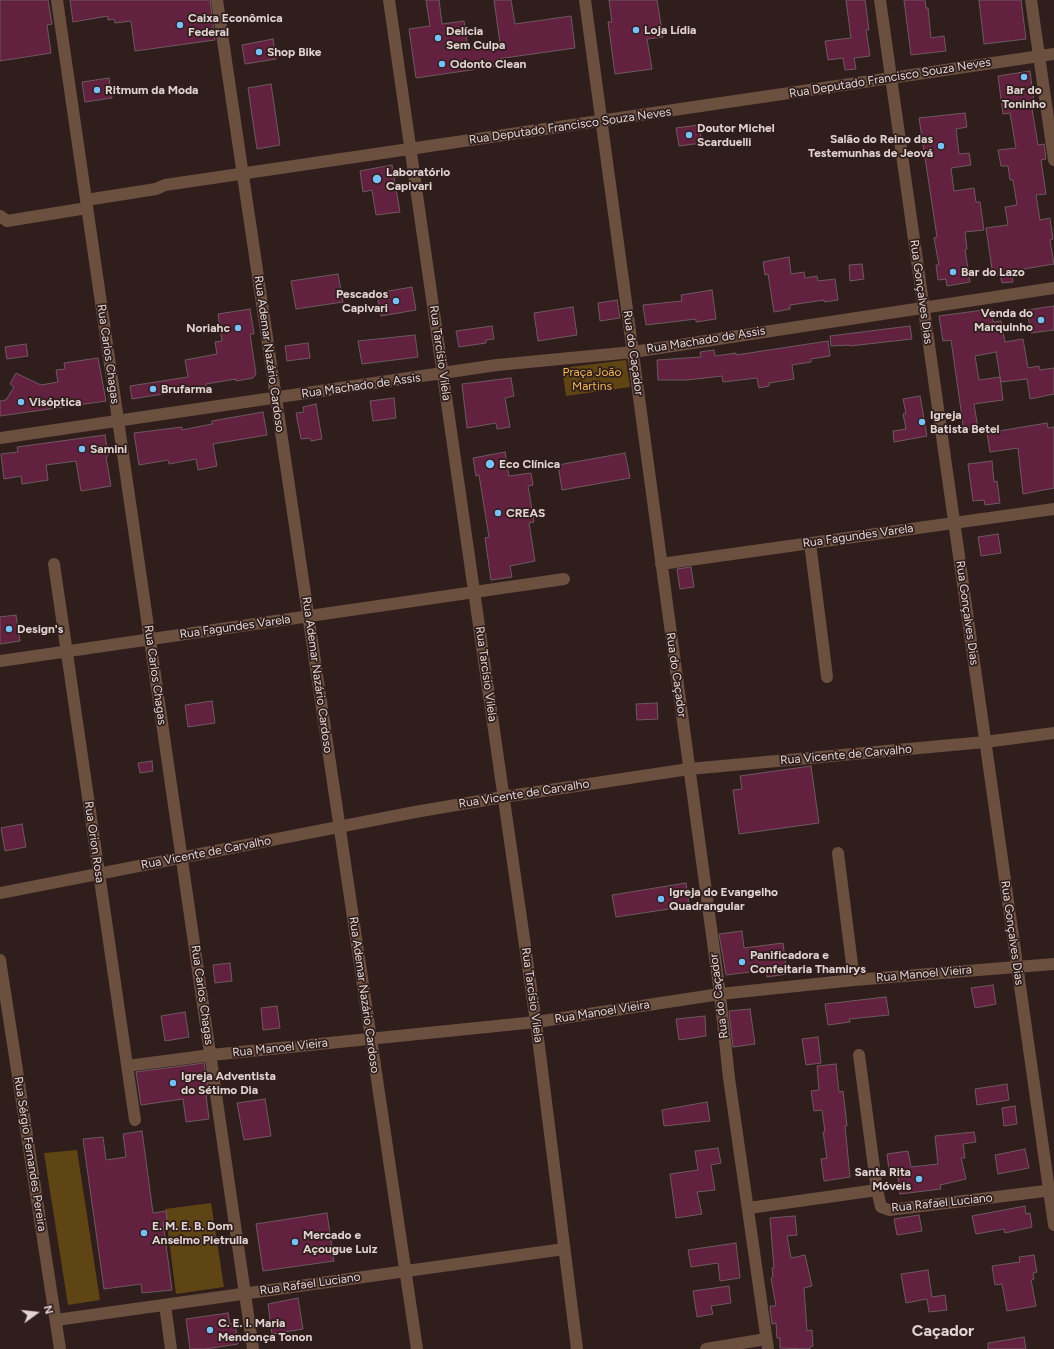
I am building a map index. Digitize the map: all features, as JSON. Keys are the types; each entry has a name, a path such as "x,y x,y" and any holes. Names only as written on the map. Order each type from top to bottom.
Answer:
{"street":[{"name":"Rua Carlos Chagas","path":"57,0 253,1349"},
{"name":"Rua Ademar Nazário Cardoso","path":"217,0 416,1349"},
{"name":"Rua Tarcísio Vilela","path":"389,0 536,1022 577,1349"},
{"name":"Rua do Caçador","path":"585,0 720,994 729,1078 749,1208 767,1344"},
{"name":"Rua Gonçalves Dias","path":"880,0 1017,966 1052,1190 1054,1225"},
{"path":"1031,0 1054,160"},
{"name":"Rua Deputado Francisco Souza Neves","path":"0,216 7,221 156,189 165,185 1054,54"},
{"name":"Rua Machado de Assis","path":"0,438 528,361 633,352 1054,288"},
{"name":"Rua Fagundes Varela","path":"662,564 1054,509"},
{"path":"810,543 827,677"},
{"name":"Rua Orion Rosa","path":"54,564 135,1120"},
{"name":"Rua Fagundes Varela","path":"0,661 564,579"},
{"name":"Rua Vicente de Carvalho","path":"0,893 415,812 504,797 689,769 985,742 1054,733"},
{"path":"838,853 854,980"},
{"name":"Rua Sérgio Fernandes Pereira","path":"0,960 60,1349"},
{"name":"Rua Manoel Vieira","path":"127,1066 536,1022 720,994 854,980 1054,964"},
{"path":"859,1055 877,1190"},
{"name":"Rua Rafael Luciano","path":"749,1208 877,1190 881,1207 889,1210 1052,1190"},
{"name":"Rua Rafael Luciano","path":"56,1320 564,1249"},
{"path":"165,1305 171,1349"},
{"path":"706,1349 767,1344"}],"green space":[{"name":"Praça João Martins","path":"626,360 630,387 566,396 562,368"},
{"path":"77,1150 100,1300 68,1305 44,1153"},
{"path":"211,1203 224,1287 176,1294 165,1209"}],"building":[{"path":"0,0 48,0 52,24 47,25 51,53 0,61"},
{"name":"Caixa Econômica Federal","path":"70,0 210,0 215,40 135,51 131,21 115,23 114,19 108,20 108,16 73,22"},
{"path":"426,0 439,0 442,24 464,21 468,48 500,43 494,0 511,0 515,24 571,16 575,48 497,59 498,66 416,78 409,29 430,26"},
{"path":"609,0 657,0 663,37 647,39 652,69 615,74 608,22 612,22"},
{"path":"846,0 865,0 869,30 866,30 870,56 854,58 856,69 845,70 843,58 828,60 825,41 851,38"},
{"path":"904,0 925,0 926,8 928,8 931,38 944,36 946,51 911,55"},
{"path":"979,0 1021,0 1026,39 984,44"},
{"name":"Shop Bike","path":"273,39 276,59 245,64 242,45"},
{"path":"1030,71 1035,109 1032,109 1038,145 1044,144 1046,159 1041,160 1046,194 1036,195 1040,220 1050,218 1053,239 1050,240 1054,264 1012,271 1013,282 1002,283 1000,275 993,276 986,228 1008,225 1005,207 1017,205 1013,180 1010,180 1008,166 1001,166 998,150 1016,148 1010,113 1003,114 998,76"},
{"name":"Ritmum da Moda","path":"109,78 112,98 85,102 82,82"},
{"path":"271,84 280,145 257,149 248,88"},
{"path":"965,113 967,127 956,129 959,154 969,153 971,165 951,168 954,191 974,188 976,202 980,202 984,230 965,232 967,249 965,250 970,282 947,286 946,279 938,280 936,265 939,265 934,238 937,237 919,118"},
{"name":"Doutor Michel Scarduelli","path":"699,125 702,143 679,146 676,128"},
{"path":"392,165 400,212 376,215 372,190 363,192 360,171"},
{"path":"789,257 791,274 804,272 805,278 817,276 818,281 835,279 838,300 824,302 824,300 790,305 790,309 774,312 768,274 765,275 763,262"},
{"path":"862,264 864,279 850,281 849,265"},
{"path":"338,274 343,302 296,309 291,281"},
{"name":"Pescados Capivari","path":"412,287 416,310 381,316 377,293"},
{"path":"712,290 716,319 696,322 696,319 646,325 643,305 682,301 681,295"},
{"path":"617,300 620,318 600,321 598,303"},
{"name":"Venda do Marquinho","path":"1054,306 1054,330 1031,333 1027,310"},
{"path":"573,307 577,335 538,341 534,313"},
{"path":"250,309 254,334 250,334 256,374 253,378 206,384 206,387 132,399 130,386 188,377 185,360 217,354 215,342 222,341 218,314"},
{"path":"991,309 993,322 1001,321 1005,342 1023,339 1028,368 1039,366 1040,370 1054,368 1054,394 1030,399 1027,379 1001,382 1000,377 1003,400 974,404 978,428 964,431 951,340 943,341 939,316","holes":["996,352 1000,377 979,380 975,356"]},
{"path":"492,326 494,339 486,340 486,343 459,347 456,331"},
{"path":"910,326 912,339 850,346 831,346 830,336"},
{"path":"415,335 418,357 362,364 358,341"},
{"path":"828,341 830,356 811,359 811,362 792,365 794,379 769,383 769,386 759,388 757,378 723,382 722,376 687,380 658,380 657,360 701,357 700,352 714,350 715,356 736,353 736,355"},
{"path":"308,343 310,358 287,361 285,346"},
{"path":"26,344 28,356 7,359 5,347"},
{"path":"98,358 106,401 0,416 0,401 6,400 14,387 10,384 16,373 41,385 58,382 56,370 65,369 64,363"},
{"path":"511,378 514,396 505,398 510,427 497,429 496,423 467,428 462,384"},
{"path":"920,396 927,436 894,442 893,431 906,429 903,414 906,413 903,399"},
{"path":"394,398 396,418 373,421 370,401"},
{"path":"316,404 322,439 311,441 310,438 301,439 296,413 304,412 303,407"},
{"path":"263,412 267,435 213,444 217,466 198,470 196,459 169,464 168,460 139,465 134,433 182,427 182,430 212,424 212,421"},
{"path":"1047,423 1048,428 1054,427 1054,488 1023,494 1018,448 990,452 987,433"},
{"path":"105,435 108,456 106,457 111,486 81,491 76,461 46,465 48,480 22,484 21,476 4,479 1,454 18,452 17,447"},
{"path":"505,452 509,476 531,473 533,485 528,486 534,522 529,523 535,561 510,566 512,577 491,580 485,538 489,537 479,475 476,476 473,458"},
{"path":"625,453 630,478 562,490 558,465"},
{"path":"992,461 994,482 997,481 1000,503 985,505 984,500 973,501 968,464"},
{"path":"998,534 1001,553 981,556 978,537"},
{"path":"691,567 694,587 680,589 677,569"},
{"name":"Design's","path":"16,615 20,641 0,644 0,617"},
{"path":"212,701 215,723 188,727 185,705"},
{"path":"657,703 658,719 637,720 636,704"},
{"path":"152,761 153,771 140,773 138,763"},
{"path":"811,766 819,823 739,834 733,790 742,789 740,776"},
{"path":"22,824 26,847 5,851 1,828"},
{"name":"Igreja do Evangelho Quadrangular","path":"686,883 689,906 616,917 612,895"},
{"path":"742,931 744,948 783,943 787,974 767,977 766,970 726,975 719,934"},
{"path":"230,963 232,981 215,983 213,965"},
{"path":"993,985 996,1004 975,1008 971,988"},
{"path":"886,997 889,1015 849,1019 850,1022 828,1025 825,1004"},
{"path":"277,1006 280,1028 263,1030 261,1008"},
{"path":"750,1009 755,1044 733,1047 729,1011"},
{"path":"185,1012 189,1037 165,1041 161,1016"},
{"path":"705,1016 706,1036 679,1040 676,1019"},
{"path":"818,1037 821,1063 806,1065 802,1039"},
{"name":"Igreja Adventista do Sétimo Dia","path":"204,1063 209,1095 206,1095 209,1119 186,1122 183,1099 141,1105 136,1072"},
{"path":"836,1064 839,1092 843,1091 850,1177 824,1181 821,1159 827,1158 823,1132 825,1132 822,1110 814,1111 811,1091 819,1090 817,1066"},
{"path":"1007,1084 1009,1100 977,1105 975,1089"},
{"path":"265,1099 271,1136 244,1140 237,1103"},
{"path":"707,1102 710,1121 664,1126 662,1110"},
{"path":"1015,1106 1017,1124 1004,1126 1002,1108"},
{"path":"142,1131 153,1213 166,1211 167,1222 163,1222 172,1290 142,1293 141,1284 104,1289 83,1139 103,1137 106,1160 126,1157 123,1134"},
{"path":"974,1132 976,1142 963,1144 965,1158 961,1158 966,1179 940,1185 941,1189 900,1194 897,1169 889,1170 887,1154 908,1151 911,1167 938,1164 935,1136"},
{"path":"718,1148 721,1163 711,1165 715,1190 697,1192 702,1214 676,1218 670,1174 698,1170 695,1151"},
{"path":"1025,1149 1029,1168 998,1174 995,1155"},
{"path":"1025,1206 1026,1214 1030,1213 1032,1227 1005,1233 1004,1229 976,1234 972,1216"},
{"name":"Mercado e Açougue Luiz","path":"327,1213 334,1261 263,1271 256,1224"},
{"path":"919,1215 922,1231 897,1235 894,1219"},
{"path":"795,1216 797,1235 787,1236 791,1258 805,1255 812,1286 804,1288 807,1331 812,1330 813,1346 810,1347 810,1349 780,1348 780,1338 777,1338 776,1323 772,1324 771,1316 770,1306 776,1306 771,1278 773,1277 772,1268 774,1268 770,1218"},
{"path":"736,1243 740,1278 720,1281 718,1263 691,1267 688,1250"},
{"path":"1034,1255 1037,1272 1033,1273 1034,1279 1031,1280 1036,1306 1007,1311 1002,1284 995,1285 992,1266 1020,1262 1019,1257"},
{"path":"928,1270 932,1297 945,1295 947,1310 929,1312 927,1299 906,1303 901,1274"},
{"path":"729,1286 731,1303 711,1306 713,1314 697,1317 693,1291"},
{"path":"298,1298 303,1329 272,1334 268,1304"},
{"path":"228,1313 230,1324 235,1323 238,1344 205,1349 190,1349 186,1319"},
{"path":"1024,1337 1026,1349 988,1349 988,1343"}],"place":[{"name":"Caixa Econômica Federal","path":"180,25"},
{"name":"Loja Lídia","path":"636,30"},
{"name":"Delícia Sem Culpa","path":"438,38"},
{"name":"Shop Bike","path":"259,52"},
{"name":"Odonto Clean","path":"442,64"},
{"name":"Bar do Toninho","path":"1024,77"},
{"name":"Ritmum da Moda","path":"97,90"},
{"name":"Doutor Michel Scarduelli","path":"689,135"},
{"name":"Salão do Reino das Testemunhas de Jeová","path":"941,146"},
{"name":"Laboratório Capivari","path":"377,179"},
{"name":"Bar do Lazo","path":"953,272"},
{"name":"Pescados Capivari","path":"396,301"},
{"name":"Venda do Marquinho","path":"1041,320"},
{"name":"Noriahc","path":"238,328"},
{"name":"Brufarma","path":"153,389"},
{"name":"Visóptica","path":"21,402"},
{"name":"Igreja Batista Betel","path":"922,422"},
{"name":"Samini","path":"82,449"},
{"name":"Eco Clínica","path":"490,464"},
{"name":"CREAS","path":"498,513"},
{"name":"Design's","path":"9,629"},
{"name":"Igreja do Evangelho Quadrangular","path":"661,899"},
{"name":"Panificadora e Confeitaria Thamirys","path":"742,962"},
{"name":"Igreja Adventista do Sétimo Dia","path":"173,1083"},
{"name":"Santa Rita Móveis","path":"919,1179"},
{"name":"E. M. E. B. Dom Anselmo Pietrulla","path":"144,1233"},
{"name":"Mercado e Açougue Luiz","path":"295,1242"},
{"name":"C. E. I. Maria Mendonça Tonon","path":"210,1330"}],"district":[{"name":"Caçador","path":"943,1331"}]}
